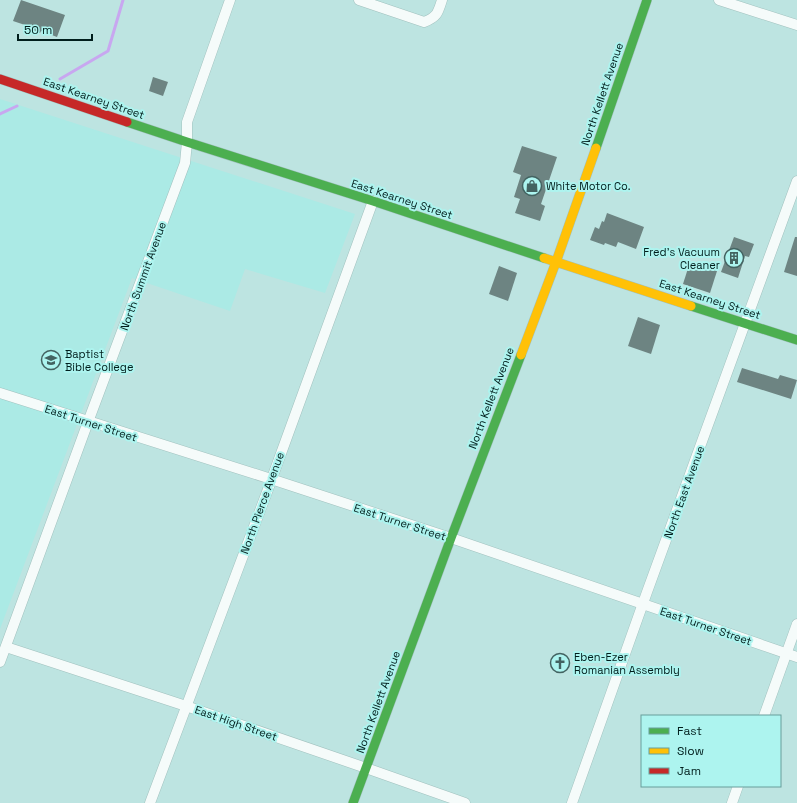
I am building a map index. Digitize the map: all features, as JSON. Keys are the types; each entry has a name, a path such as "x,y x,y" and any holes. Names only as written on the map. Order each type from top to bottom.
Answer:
{"street":[{"name":"North Summit Avenue","path":"0,662 185,163 187,122 230,0"},
{"path":"359,0 424,22 432,19 438,12 442,0"},
{"name":"North Kellett Avenue","path":"353,803 451,538 556,262 647,0"},
{"path":"719,0 797,25"},
{"name":"East Kearney Street","path":"0,79 187,142 373,201 797,340"},
{"name":"North East Avenue","path":"572,803 797,182"},
{"name":"North Pierce Avenue","path":"150,803 373,201"},
{"name":"East Turner Street","path":"0,393 451,538 797,657"},
{"path":"764,715 797,624"},
{"name":"East High Street","path":"6,647 186,706 465,803"},
{"path":"732,803 738,787"}],"shaded area":[{"name":"Baptist Bible College","path":"0,99 355,214 325,293 245,269 230,311 132,278 0,629"}],"building":[{"path":"21,0 65,15 57,37 41,31 40,33 33,30 34,28 13,21"},
{"path":"153,77 168,82 163,96 149,91"},
{"name":"White Motor Co.","path":"522,146 557,157 541,204 545,206 540,221 515,213 520,199 514,197 521,175 513,172"},
{"path":"607,213 644,227 636,249 618,242 616,247 590,240 595,227 599,229 602,221 604,222"},
{"name":"Fred's Vacuum Cleaner","path":"734,237 754,244 749,257 745,256 738,278 721,272"},
{"path":"795,237 797,237 797,276 784,272"},
{"path":"690,262 717,271 710,293 683,284"},
{"path":"499,266 517,273 508,301 489,294"},
{"path":"638,317 660,325 651,354 628,346"},
{"path":"742,368 778,379 780,375 797,380 791,399 737,382"}],"waterway":[{"path":"60,79 108,51 123,0"},
{"path":"0,114 17,106"}],"traffic: fast":[{"path":"596,148 647,0"},
{"path":"127,122 544,258"},
{"path":"691,306 797,340"},
{"path":"353,803 451,538 521,355"}],"traffic: slow":[{"path":"521,355 556,262 596,148"},
{"path":"544,258 691,306"}],"traffic: jam":[{"path":"0,79 127,122"}],"place":[{"name":"White Motor Co.","path":"532,186"},
{"name":"Fred's Vacuum Cleaner","path":"734,258"},
{"name":"Baptist Bible College","path":"51,360"},
{"name":"Eben-Ezer Romanian Assembly","path":"560,663"}]}
